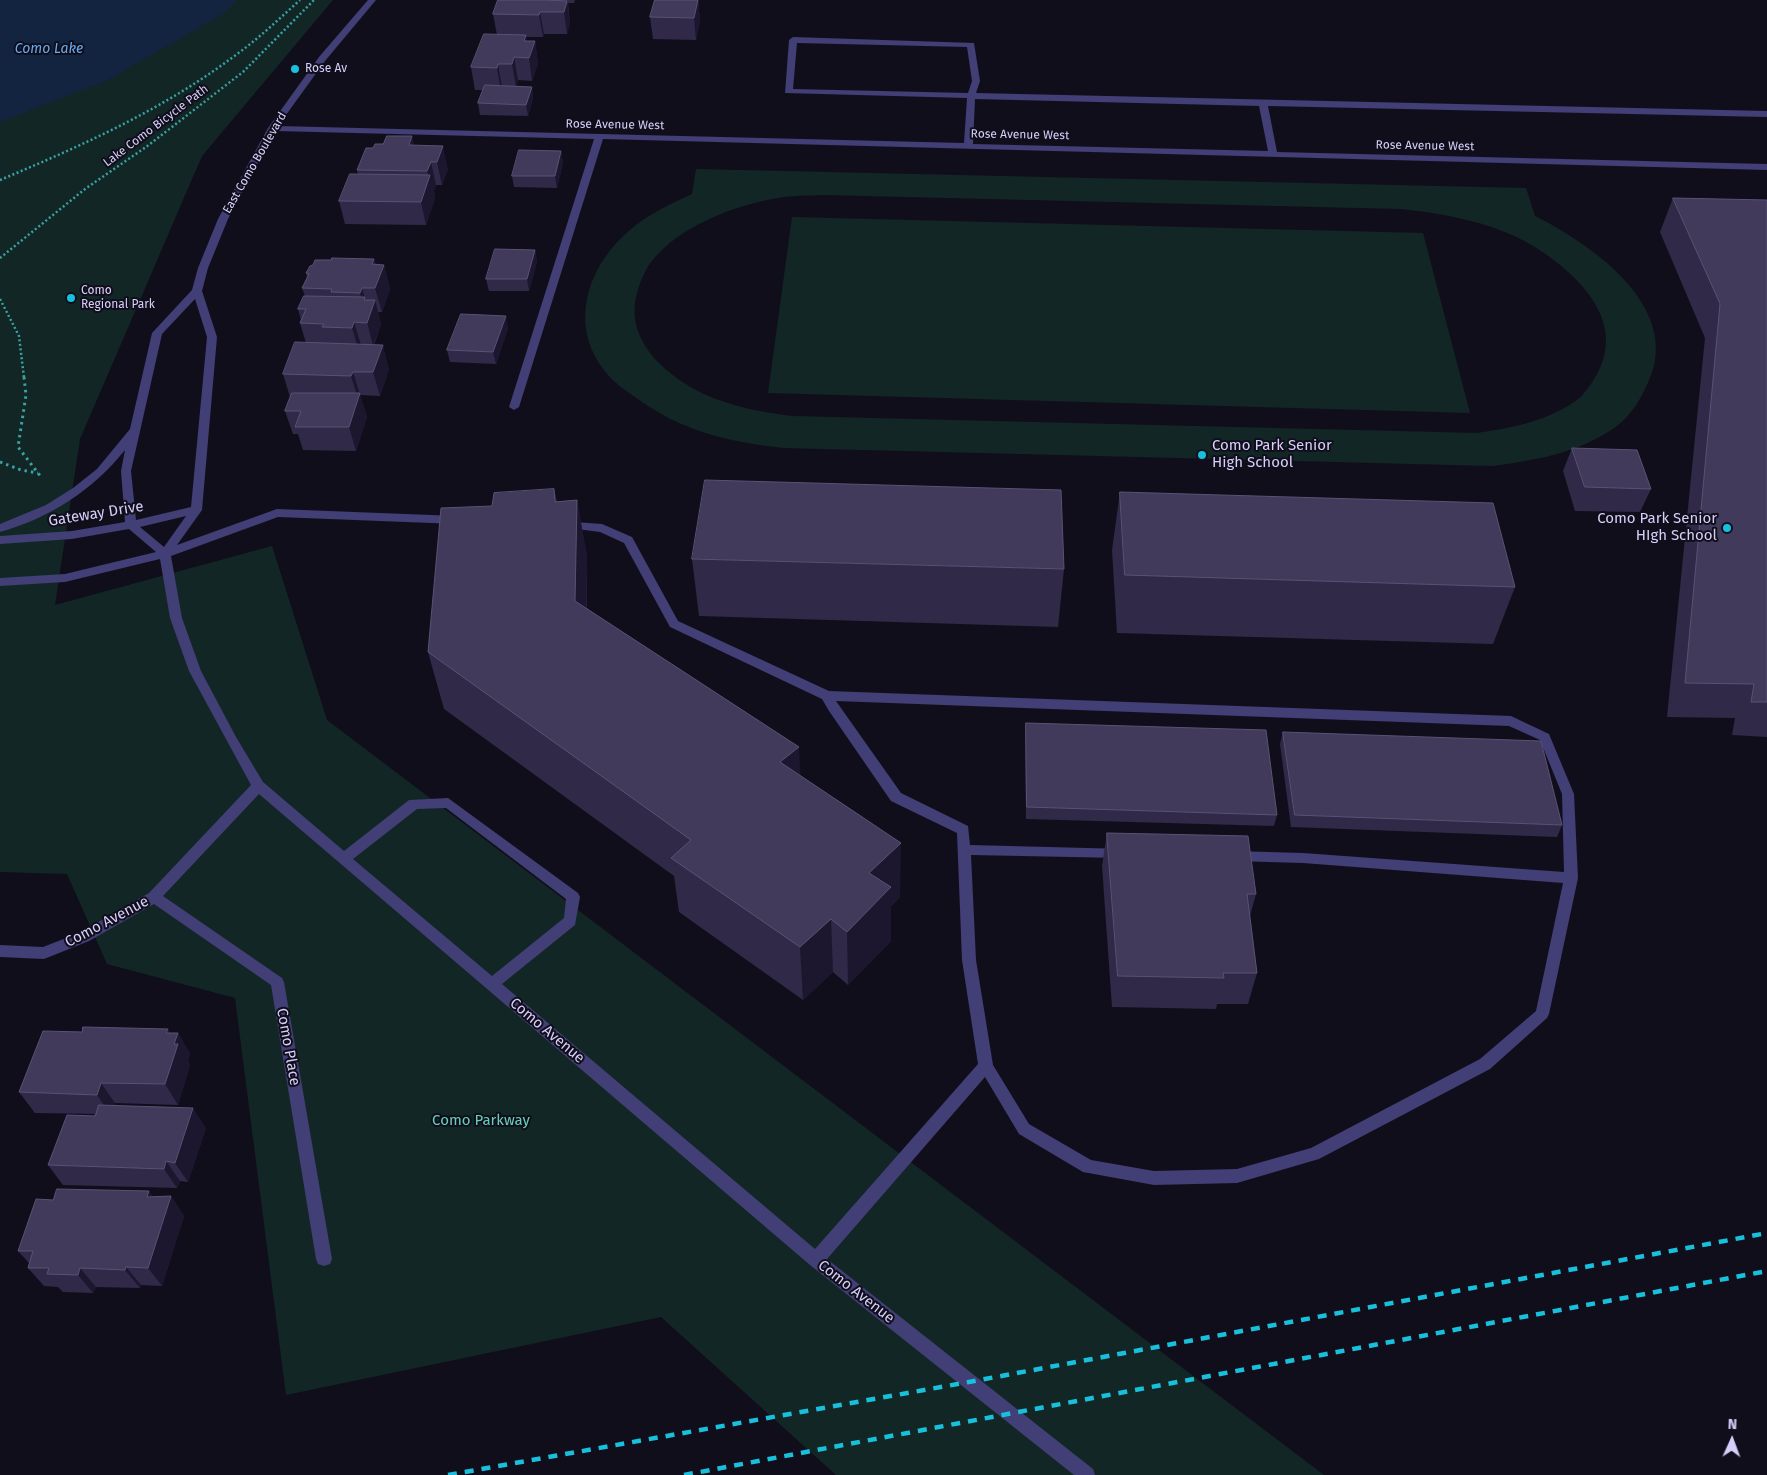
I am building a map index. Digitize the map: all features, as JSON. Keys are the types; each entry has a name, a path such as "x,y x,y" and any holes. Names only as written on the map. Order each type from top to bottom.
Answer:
{"street":[{"name":"East Como Boulevard","path":"131,525 126,470 157,333 196,291 202,268 223,220 272,128 322,59 372,0"},
{"path":"968,146 970,96 976,81 971,45 793,40 788,91 970,96 1262,104 1767,114"},
{"path":"1262,104 1273,154"},
{"name":"Rose Avenue West","path":"272,128 1767,167"},
{"path":"514,407 599,137"},
{"path":"165,554 196,510 212,337 196,291"},
{"path":"0,528 64,501 99,475 137,426"},
{"name":"Gateway Drive","path":"0,540 72,535 131,525 196,510"},
{"path":"0,582 65,578 165,554 277,513 466,520"},
{"path":"556,524 602,528 628,540 674,624 827,696 1511,721 1546,737 1568,794 1571,878 1542,1014 1485,1064 1314,1154 1238,1176 1154,1178 1088,1167 1024,1129 986,1066 969,960 963,830 896,797 833,708 827,696"},
{"path":"131,525 165,554 176,618 195,671 231,740 258,786"},
{"name":"Como Avenue","path":"0,952 44,953 84,937 154,897 258,786 816,1260 1087,1475"},
{"path":"344,859 414,804 448,803 573,897 570,921 492,984"},
{"path":"963,850 1138,854"},
{"path":"1216,856 1303,858 1571,878"},
{"name":"Como Place","path":"154,897 277,982 324,1259"},
{"path":"816,1260 986,1066"}],"path":[{"path":"0,180 80,145 161,105 245,47 300,0"},
{"name":"Lake Como Bicycle Path","path":"0,258 85,189 146,147 242,72 314,0"},
{"path":"0,299 19,336 26,395 18,447 42,479"},
{"path":"0,462 21,470 38,473"}],"green space":[{"name":"Como Parkway","path":"0,0 333,0 202,156 80,439 55,605 272,546 327,720 1324,1475 836,1475 661,1317 286,1395 235,998 107,964 67,874 0,872"},
{"path":"696,169 1526,188 1535,216 1583,244 1628,284 1644,307 1654,332 1655,359 1646,387 1640,398 1629,415 1614,428 1586,444 1556,454 1493,466 784,448 744,442 706,433 652,409 614,381 599,363 590,343 586,323 586,303 592,283 601,264 614,246 637,224 692,194","holes":["824,195 1401,209 1454,217 1506,232 1538,249 1570,273 1595,303 1603,320 1606,338 1604,356 1596,376 1579,398 1560,410 1537,420 1477,433 792,416 736,406 715,399 689,386 675,377 651,354 642,341 636,326 637,293 649,265 663,249 692,228 709,219 761,201 784,197"]},
{"path":"792,217 1423,233 1470,413 768,393"}],"water":[{"name":"Como Lake","path":"0,0 237,0 223,14 106,81 0,122"}],"building":[{"path":"498,0 567,1 564,12 540,12 539,15 493,14"},
{"path":"655,0 698,0 694,18 650,17"},
{"path":"484,34 526,35 524,41 535,41 529,58 514,57 512,64 498,64 497,68 471,67"},
{"path":"485,85 532,87 526,105 478,103"},
{"path":"387,136 412,136 409,145 443,146 437,162 431,162 427,171 357,170 366,148 373,148 375,144 383,144"},
{"path":"519,150 561,151 555,176 512,176"},
{"path":"350,174 430,175 421,202 339,201"},
{"name":"Como Park Senior HIgh School","path":"1673,198 1767,200 1767,702 1751,702 1754,684 1685,683 1720,304"},
{"path":"495,249 535,250 527,279 486,279"},
{"path":"332,258 374,259 372,264 384,265 375,288 362,288 360,293 331,292 332,289 302,288 309,274 306,273 315,260 331,260"},
{"path":"304,296 365,297 364,300 375,300 367,323 354,322 352,328 322,327 324,324 300,323 306,309 298,309"},
{"path":"461,314 506,316 493,352 447,350"},
{"path":"295,342 383,345 373,372 353,372 351,376 283,374"},
{"path":"292,393 360,393 349,427 295,427 301,411 285,411"},
{"path":"1572,448 1637,450 1651,489 1585,487"},
{"path":"705,480 1061,490 1064,569 692,559"},
{"path":"554,489 555,502 577,500 575,601 799,747 780,762 901,843 869,873 891,887 847,932 831,919 800,947 671,858 691,840 428,652 441,508 492,506 494,493"},
{"path":"1120,492 1493,503 1515,587 1125,575"},
{"path":"1026,723 1266,730 1277,815 1027,807"},
{"path":"1283,732 1541,741 1562,825 1295,815"},
{"path":"1107,833 1248,836 1256,894 1247,894 1257,973 1223,973 1224,978 1118,976"},
{"path":"83,1027 168,1029 166,1033 178,1033 174,1044 178,1044 165,1084 101,1083 97,1095 19,1092 43,1031 82,1032"},
{"path":"99,1105 193,1108 175,1163 166,1161 164,1169 48,1165 67,1115 95,1116"},
{"path":"57,1189 149,1191 147,1197 171,1196 148,1268 126,1267 125,1270 80,1268 78,1275 47,1274 49,1268 28,1268 33,1251 18,1251 36,1199 53,1200"}],"railway":[{"path":"448,1475 969,1382 1767,1233"},
{"path":"684,1475 1767,1271"}],"place":[{"name":"Rose Av","path":"295,69"},
{"name":"Como Regional Park","path":"71,298"},
{"name":"Como Park Senior High School","path":"1202,455"},
{"name":"Como Park Senior HIgh School","path":"1727,528"}]}
